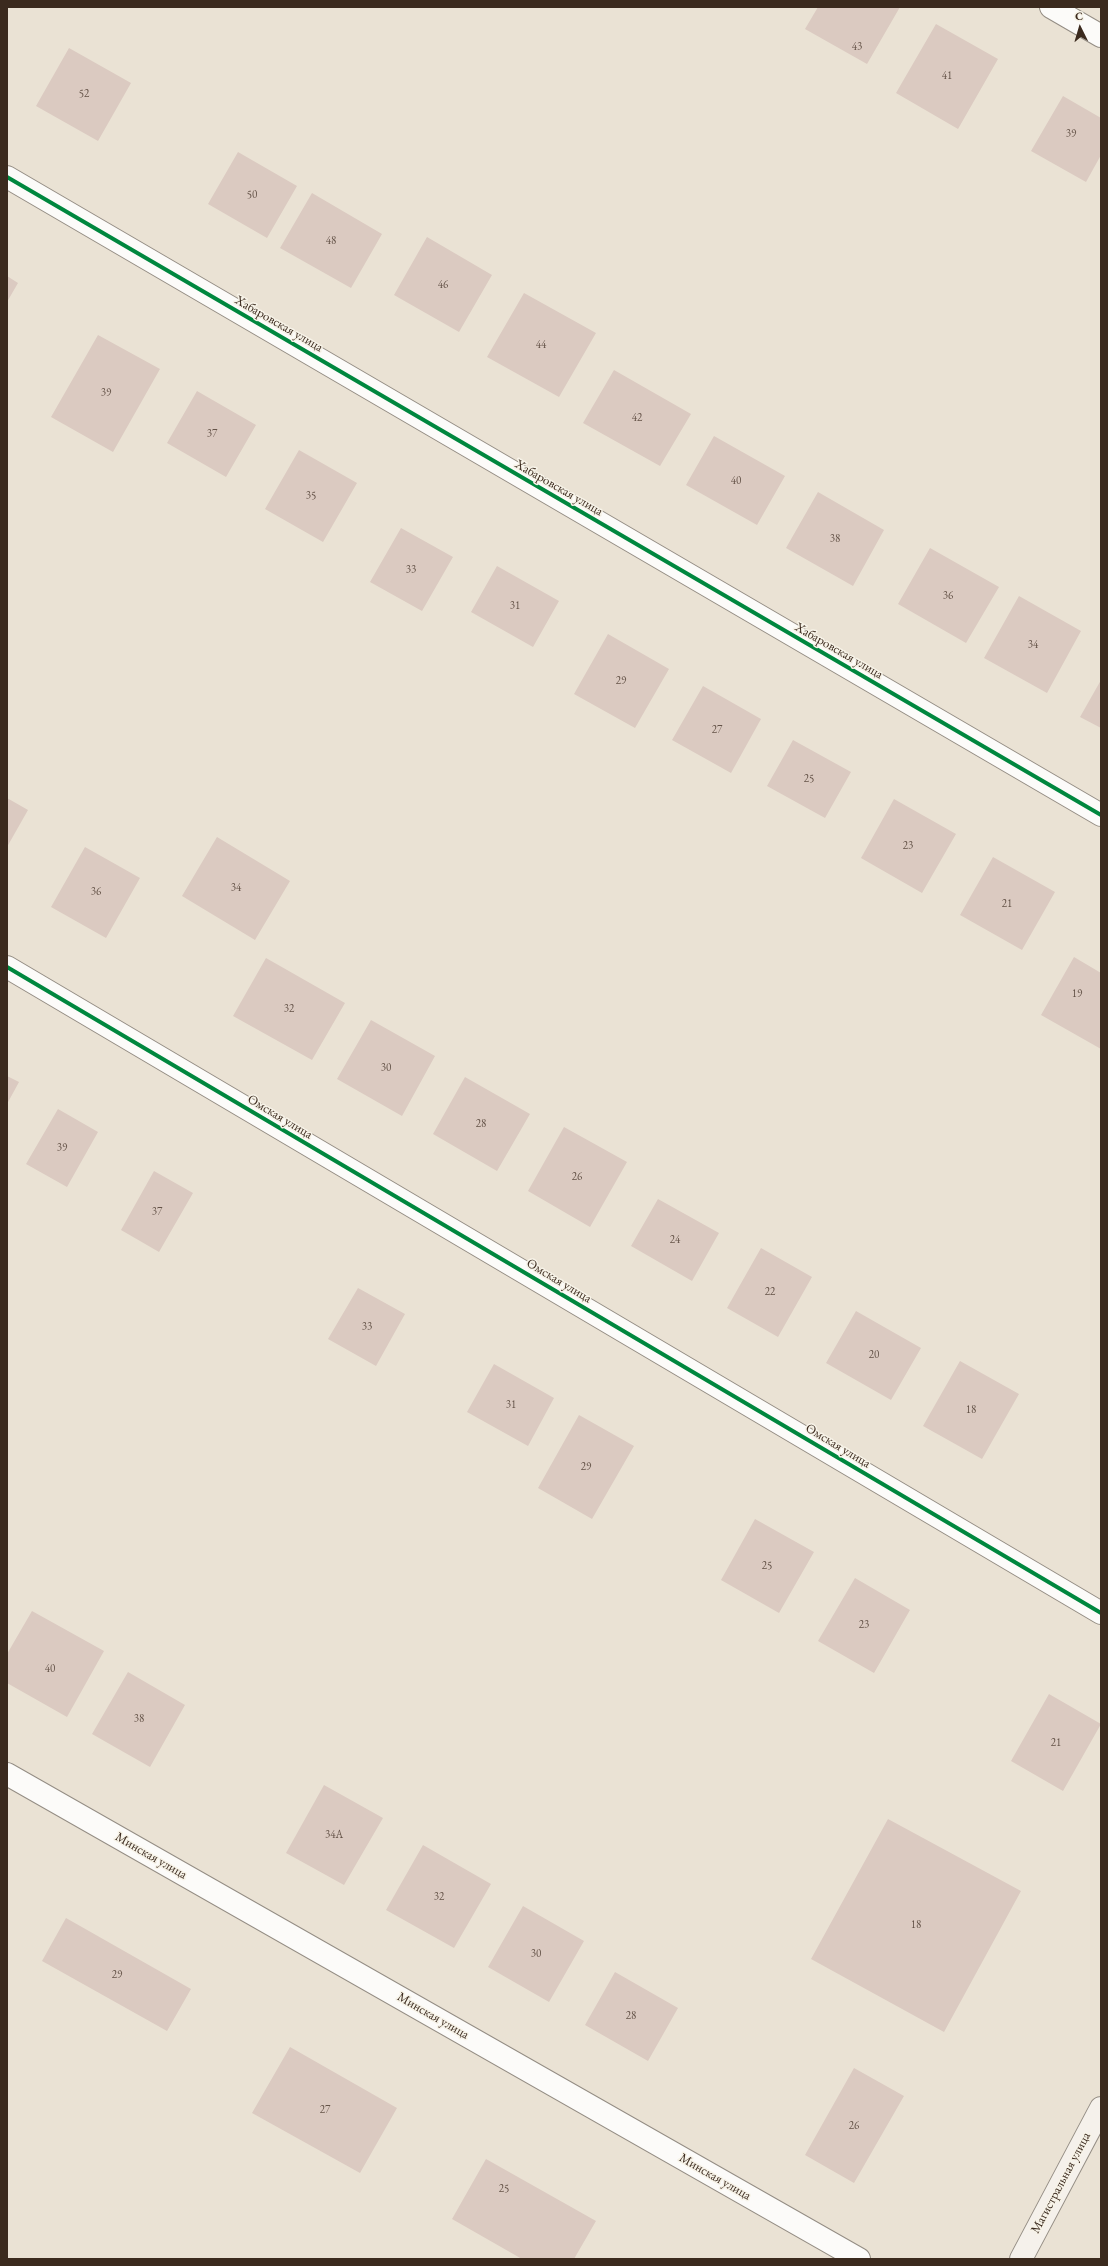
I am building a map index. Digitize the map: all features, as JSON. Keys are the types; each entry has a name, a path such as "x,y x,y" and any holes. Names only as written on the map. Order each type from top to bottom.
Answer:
{"main road":[{"name":"Магистральная улица","path":"1021,2259 1101,2108"}],"street":[{"path":"1051,7 1101,36"},
{"name":"Хабаровская улица","path":"7,177 1101,815"},
{"name":"Омская улица","path":"7,967 1101,1613"},
{"name":"Минская улица","path":"7,1774 859,2259"}],"building":[{"path":"818,7 900,7 867,64 805,29"},
{"path":"936,24 998,59 958,129 896,93"},
{"path":"69,48 131,83 98,141 36,106"},
{"path":"1063,96 1101,118 1101,155 1086,182 1031,151"},
{"path":"238,152 297,186 267,238 208,204"},
{"path":"312,193 382,234 351,288 280,248"},
{"path":"427,237 492,275 459,332 394,295"},
{"path":"7,276 18,283 7,302"},
{"path":"524,293 596,333 559,397 487,357"},
{"path":"98,335 160,369 113,452 51,417"},
{"path":"614,370 691,414 660,466 583,423"},
{"path":"197,391 256,425 226,477 167,443"},
{"path":"714,436 785,476 757,525 686,485"},
{"path":"299,450 357,483 323,542 265,509"},
{"path":"818,492 884,530 853,586 786,548"},
{"path":"401,528 453,557 422,611 370,582"},
{"path":"930,548 999,587 966,643 898,604"},
{"path":"497,566 559,601 533,647 471,612"},
{"path":"1019,596 1081,631 1047,693 984,658"},
{"path":"608,634 669,669 635,728 574,694"},
{"path":"1101,680 1101,728 1080,717"},
{"path":"703,686 761,719 731,773 672,740"},
{"path":"793,740 851,772 825,818 767,786"},
{"path":"7,798 28,810 7,847"},
{"path":"894,799 956,834 922,893 861,858"},
{"path":"217,837 290,881 255,940 182,896"},
{"path":"85,847 140,878 106,938 51,907"},
{"path":"993,857 1055,892 1022,950 960,915"},
{"path":"1074,957 1101,973 1101,1049 1041,1015"},
{"path":"266,958 345,1003 312,1060 233,1016"},
{"path":"371,1020 435,1056 402,1116 337,1079"},
{"path":"7,1076 19,1082 7,1104"},
{"path":"465,1077 530,1114 497,1171 433,1134"},
{"path":"58,1109 98,1132 67,1187 26,1164"},
{"path":"564,1127 627,1162 590,1227 528,1191"},
{"path":"154,1171 193,1193 159,1252 121,1230"},
{"path":"658,1199 719,1233 692,1281 631,1246"},
{"path":"761,1248 812,1277 778,1337 727,1308"},
{"path":"358,1288 405,1314 376,1366 328,1339"},
{"path":"856,1311 921,1348 891,1400 826,1363"},
{"path":"960,1361 1019,1394 982,1459 923,1426"},
{"path":"494,1364 554,1398 528,1446 467,1412"},
{"path":"579,1415 634,1446 592,1519 538,1488"},
{"path":"755,1519 814,1552 779,1613 721,1580"},
{"path":"855,1578 910,1610 874,1673 818,1641"},
{"path":"32,1611 104,1651 67,1717 7,1683 7,1654"},
{"path":"128,1672 185,1705 150,1767 92,1734"},
{"path":"1049,1694 1101,1724 1063,1791 1011,1761"},
{"path":"324,1785 383,1818 344,1885 286,1853"},
{"path":"888,1819 1021,1891 944,2032 811,1959"},
{"path":"423,1845 491,1884 454,1948 386,1910"},
{"path":"523,1906 584,1941 549,2002 488,1967"},
{"path":"66,1918 191,1989 167,2031 42,1961"},
{"path":"615,1972 678,2008 648,2061 585,2025"},
{"path":"290,2047 397,2108 360,2173 252,2113"},
{"path":"854,2068 904,2096 854,2183 805,2155"},
{"path":"486,2159 596,2221 574,2259 522,2259 452,2219"}],"cycle path":[{"path":"7,177 1101,815"},
{"path":"7,967 1101,1613"}]}
